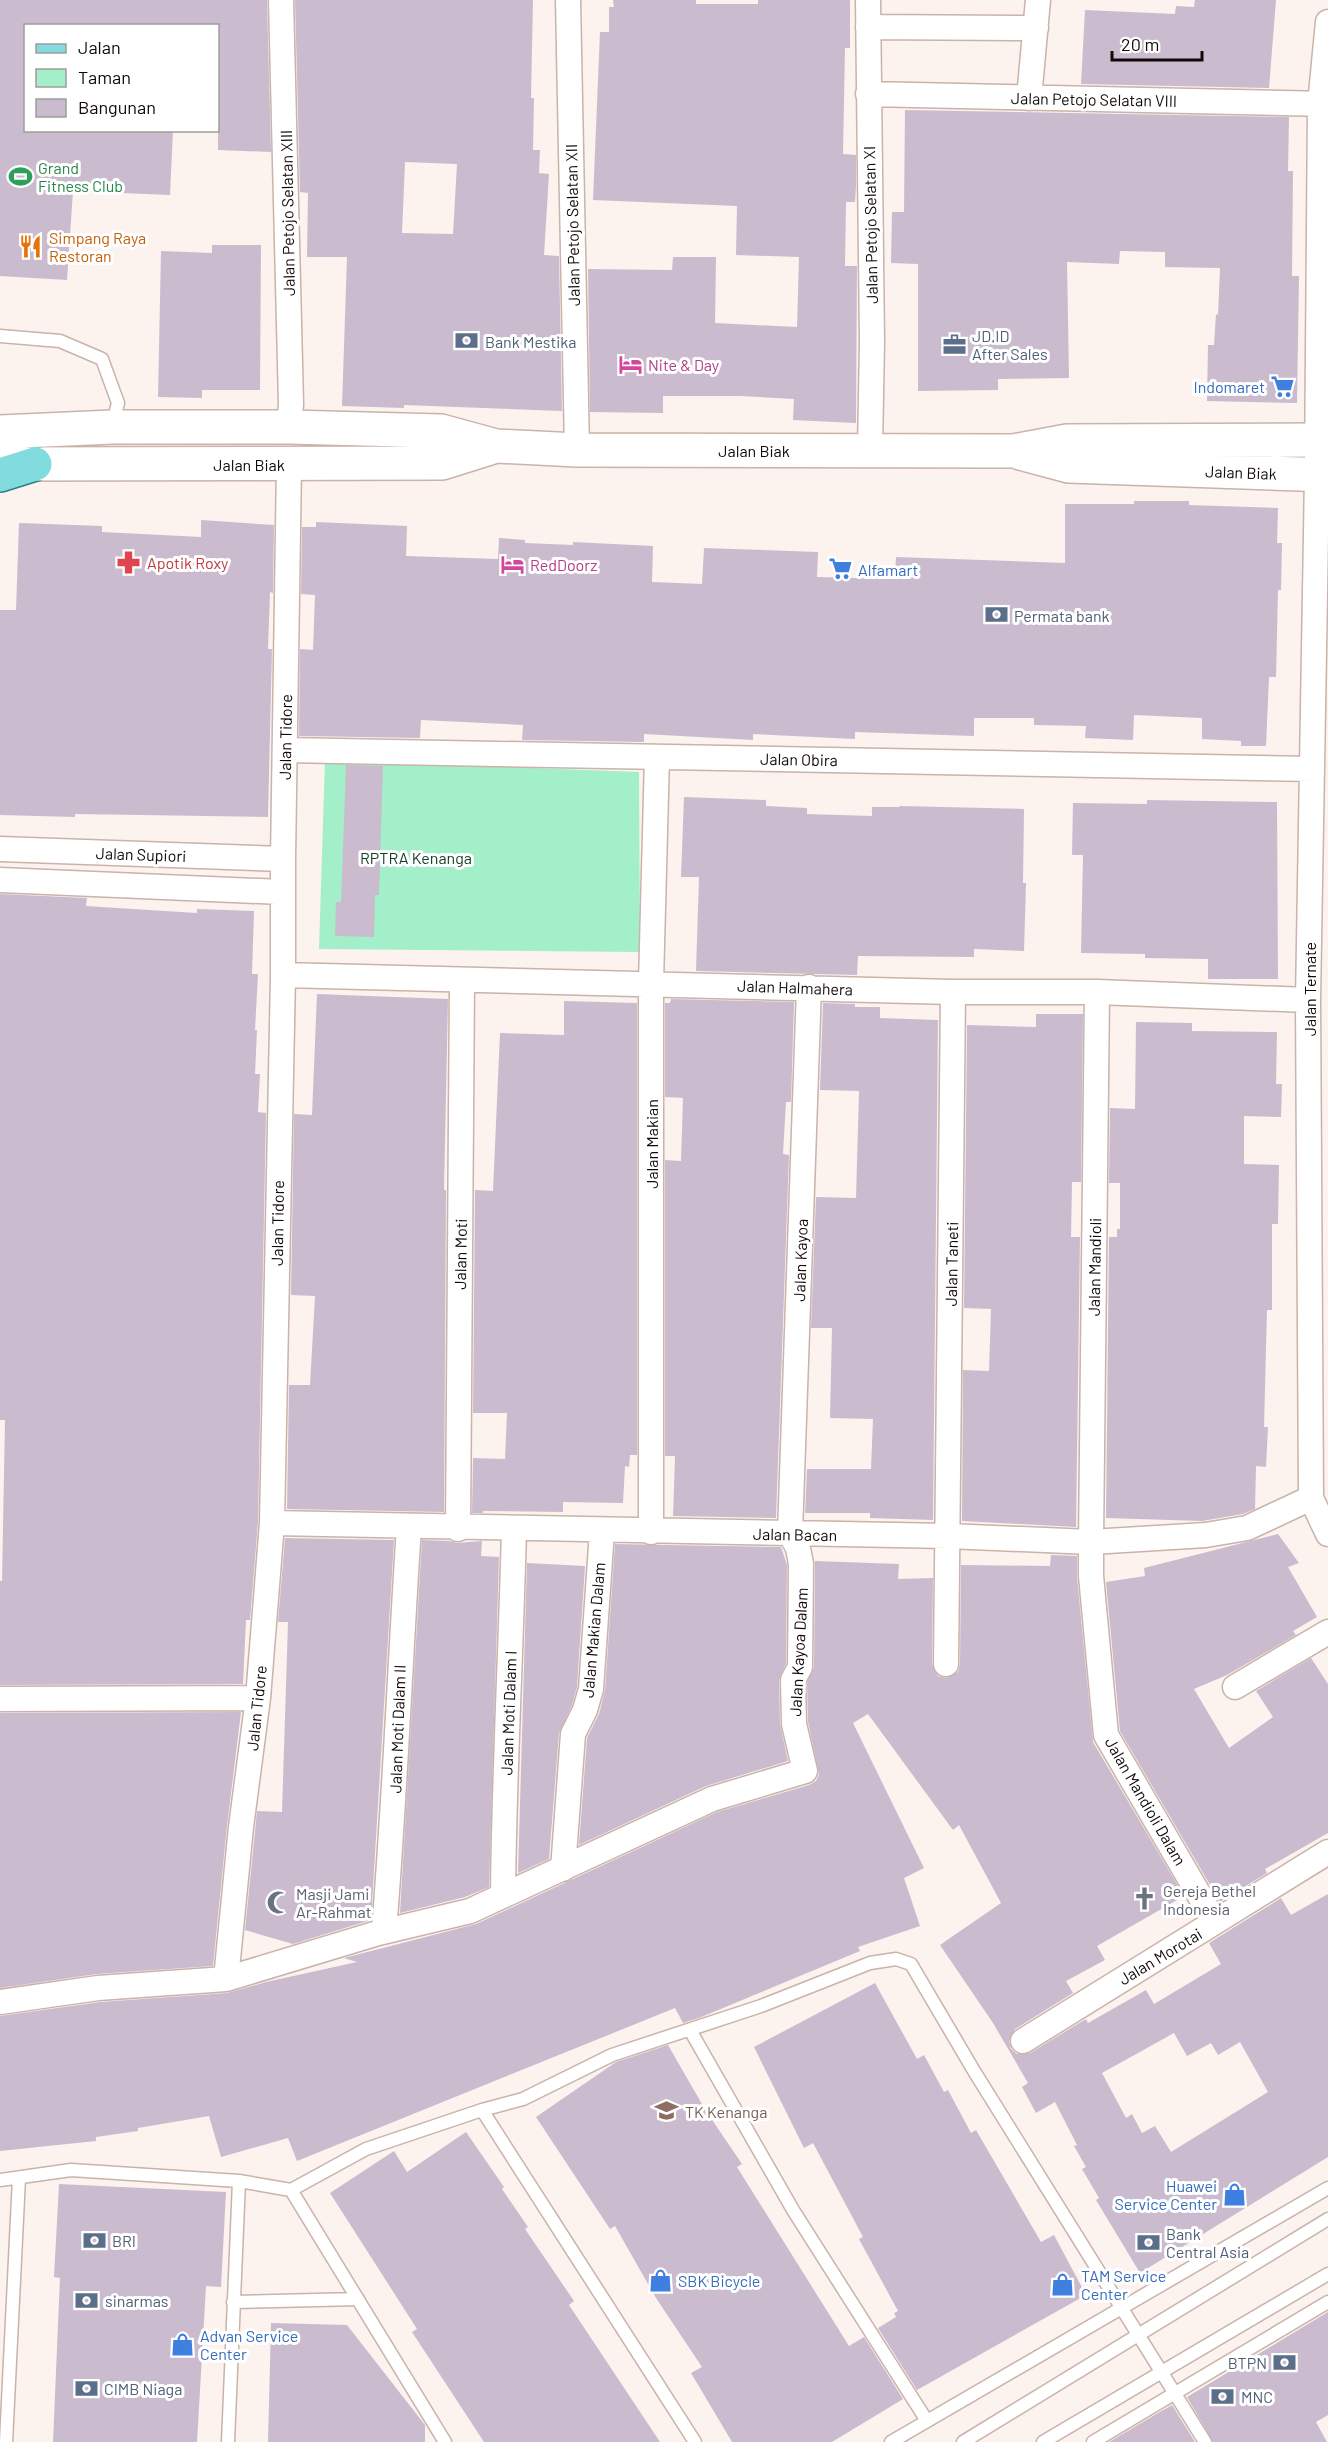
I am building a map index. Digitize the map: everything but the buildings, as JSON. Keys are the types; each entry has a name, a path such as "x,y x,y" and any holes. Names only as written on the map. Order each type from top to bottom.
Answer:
{"main road":[{"name":"Jalan Biak","path":"0,432 112,427 289,427 441,431 496,446 577,450 1013,451 1067,441 1322,440"},
{"name":"Jalan Biak","path":"0,464 442,463 496,446"},
{"name":"Jalan Biak","path":"1013,451 1069,466 1322,475"},
{"path":"0,476 35,464"}],"street":[{"name":"Jalan Petojo Selatan XIII","path":"282,0 291,404 289,427"},
{"name":"Jalan Petojo Selatan XII","path":"568,0 577,450"},
{"name":"Jalan Petojo Selatan XI","path":"868,0 872,342 870,449"},
{"path":"1029,98 1038,0"},
{"name":"Jalan Ternate","path":"1328,22 1324,104 1322,475 1312,769 1308,1000 1318,1029 1311,1498 1328,1534"},
{"path":"868,27 1036,28"},
{"name":"Jalan Petojo Selatan VIII","path":"868,94 1324,104"},
{"name":"Jalan Tidore","path":"226,1979 241,1827 258,1698 272,1523 283,975 282,892 289,464"},
{"name":"Jalan Obira","path":"285,750 1312,769"},
{"name":"Jalan Makian","path":"651,1532 651,983 657,757"},
{"name":"Jalan Supiori","path":"0,849 283,859"},
{"name":"Jalan Supiori","path":"0,880 282,892"},
{"name":"Jalan Halmahera","path":"283,975 953,992 1097,992 1308,1000"},
{"name":"Jalan Moti","path":"458,1528 462,980"},
{"name":"Jalan Kayoa","path":"790,1533 809,987"},
{"name":"Jalan Taneti","path":"946,1664 953,992"},
{"name":"Jalan Mandioli","path":"1091,1542 1097,992"},
{"name":"Jalan Bacan","path":"272,1523 948,1536 1091,1542 1206,1535 1247,1528 1311,1498"},
{"name":"Jalan Moti Dalam II","path":"384,1931 394,1804 399,1672 409,1527"},
{"name":"Jalan Moti Dalam I","path":"503,1896 514,1529"},
{"name":"Jalan Makian Dalam","path":"563,1869 573,1734 585,1710 591,1689 602,1531"},
{"name":"Jalan Kayoa Dalam","path":"563,1869 712,1799 805,1771 795,1724 793,1683 800,1667 801,1564 798,1548 790,1533"},
{"name":"Jalan Mandioli Dalam","path":"1091,1542 1091,1576 1106,1735 1208,1910"},
{"path":"1235,1687 1328,1632"},
{"path":"0,1699 258,1698"},
{"name":"Jalan Morotai","path":"1023,2041 1328,1852"},
{"path":"0,2002 98,1988 226,1979 384,1931 470,1911 563,1869"}],"lane":[{"path":"0,336 60,341 102,359 118,403 112,427"},
{"path":"0,2180 71,2170 239,2181 291,2190 366,2149 482,2110 523,2099 612,2055 761,2006 870,1963 897,1959 911,1964 974,2071 1205,2442"},
{"path":"690,2030 793,2210 927,2421"},
{"path":"482,2110 695,2442"},
{"path":"6,2442 19,2178"},
{"path":"228,2442 239,2181"},
{"path":"891,2442 1328,2188"},
{"path":"291,2190 445,2442"},
{"path":"963,2442 1328,2219"},
{"path":"1043,2442 1328,2274"},
{"path":"233,2302 358,2299"},
{"path":"1093,2442 1328,2302"}],"green space":[{"name":"RPTRA Kenanga","path":"325,760 639,772 640,952 319,949"}],"place":[{"name":"Grand Fitness Club","path":"20,176"},
{"name":"Simpang Raya Restoran","path":"31,246"},
{"name":"Bank Mestika","path":"467,341"},
{"name":"JD.ID After Sales","path":"954,344"},
{"name":"Nite & Day","path":"630,364"},
{"name":"Indomaret","path":"1283,386"},
{"name":"Apotik Roxy","path":"129,562"},
{"name":"RedDoorz","path":"512,564"},
{"name":"Alfamart","path":"840,569"},
{"name":"Permata bank","path":"996,615"},
{"name":"Gereja Bethel Indonesia","path":"1145,1899"},
{"name":"Masji Jami Ar-Rahmat","path":"278,1902"},
{"name":"TK Kenanga","path":"667,2111"},
{"name":"Huawei Service Center","path":"1235,2194"},
{"name":"BRI","path":"94,2240"},
{"name":"Bank Central Asia","path":"1148,2242"},
{"name":"SBK Bicycle","path":"660,2280"},
{"name":"TAM Service Center","path":"1063,2284"},
{"name":"sinarmas","path":"87,2300"},
{"name":"Advan Service Center","path":"182,2344"},
{"name":"BTPN","path":"1285,2362"},
{"name":"CIMB Niaga","path":"86,2388"},
{"name":"MNC","path":"1223,2396"}]}
